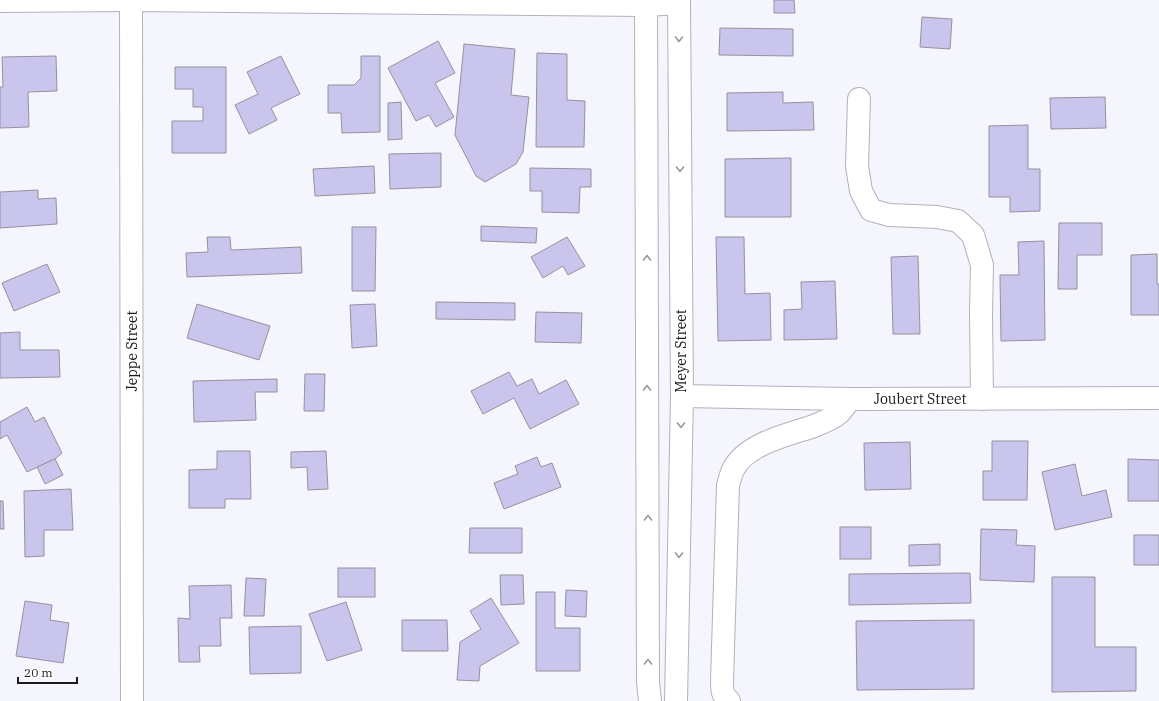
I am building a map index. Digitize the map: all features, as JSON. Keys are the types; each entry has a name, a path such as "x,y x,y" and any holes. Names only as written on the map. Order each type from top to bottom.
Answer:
{"street":[{"name":"Jeppe Street","path":"131,0 132,701"},
{"path":"0,1 679,2"},
{"path":"646,2 648,674 650,701"},
{"name":"Meyer Street","path":"676,701 682,396 679,2"},
{"path":"859,99 857,166 861,190 871,210 889,214 937,217 958,221 973,235 982,265 982,399"},
{"name":"Joubert Street","path":"682,396 850,399 1159,398"},
{"path":"729,701 725,698 723,693 722,681 728,485 731,475 735,466 751,451 761,445 827,421 839,413 850,399"}],"building":[{"path":"774,0 794,0 795,13 774,13"},
{"path":"922,17 952,19 950,49 920,47"},
{"path":"720,28 793,29 793,56 719,55"},
{"path":"438,41 455,73 435,83 454,117 436,127 429,115 416,121 388,68"},
{"path":"464,44 515,49 511,95 529,97 523,152 516,164 485,182 476,176 455,135"},
{"path":"537,53 567,54 567,100 585,101 584,147 536,147"},
{"path":"56,56 57,91 28,92 29,127 0,128 0,87 3,87 2,57"},
{"path":"281,56 300,94 271,108 277,120 249,134 235,105 258,94 247,72"},
{"path":"361,56 380,56 380,132 342,133 341,113 328,113 328,85 354,85 361,78"},
{"path":"175,67 226,67 226,153 172,153 172,121 203,121 203,107 193,107 193,89 175,89"},
{"path":"783,92 783,103 813,102 814,130 727,131 727,93"},
{"path":"1105,97 1106,128 1051,129 1050,98"},
{"path":"401,102 402,139 388,140 388,103"},
{"path":"1028,125 1028,169 1040,169 1040,211 1010,212 1010,197 989,197 989,126"},
{"path":"441,153 441,187 390,189 389,154"},
{"path":"791,158 791,217 725,217 725,159"},
{"path":"374,166 375,193 315,196 313,169"},
{"path":"530,168 591,169 591,187 580,187 579,213 542,212 542,191 530,191"},
{"path":"38,190 38,199 56,198 57,224 0,228 0,192"},
{"path":"1059,223 1102,223 1102,255 1077,255 1077,289 1058,289"},
{"path":"481,226 537,228 536,243 481,241"},
{"path":"352,227 376,227 375,291 352,291"},
{"path":"207,237 230,237 231,250 301,247 302,273 187,277 186,253 208,252"},
{"path":"567,237 585,266 568,275 563,266 543,278 531,257"},
{"path":"716,237 744,237 745,294 770,293 771,340 718,341"},
{"path":"1044,241 1045,340 1001,341 1000,275 1019,275 1018,242"},
{"path":"1157,254 1159,315 1131,315 1131,255"},
{"path":"918,256 920,334 893,334 891,257"},
{"path":"47,264 60,292 14,311 2,283"},
{"path":"835,281 837,339 784,340 784,310 802,309 801,282"},
{"path":"436,302 515,303 515,320 436,319"},
{"path":"197,304 270,326 259,360 187,338"},
{"path":"375,304 377,346 352,348 350,305"},
{"path":"536,312 582,313 581,343 535,342"},
{"path":"20,332 20,350 59,350 60,377 0,378 0,333"},
{"path":"509,372 517,386 532,379 539,394 566,380 579,404 530,429 514,398 483,414 471,391"},
{"path":"305,374 325,374 324,411 304,411"},
{"path":"277,379 277,392 255,392 256,420 194,422 193,381"},
{"path":"27,407 35,422 44,417 62,453 55,459 27,472 7,435 0,439 0,422"},
{"path":"992,441 1028,441 1027,500 983,500 983,471 992,471"},
{"path":"910,442 911,489 865,490 864,443"},
{"path":"217,451 250,451 251,499 225,499 225,508 189,508 189,470 217,469"},
{"path":"326,451 328,489 308,490 307,467 291,468 291,452"},
{"path":"537,457 541,467 552,463 561,487 504,509 494,483 518,474 515,466"},
{"path":"55,459 63,475 45,484 37,467"},
{"path":"1128,459 1159,460 1159,501 1128,501"},
{"path":"1075,464 1082,496 1106,490 1112,517 1055,530 1042,472"},
{"path":"71,489 73,530 44,530 44,556 25,557 24,491"},
{"path":"0,501 3,501 4,529 0,529"},
{"path":"840,527 871,527 871,559 840,559"},
{"path":"470,528 522,528 522,553 469,553"},
{"path":"981,529 1017,530 1016,545 1035,546 1034,582 980,580"},
{"path":"1134,535 1159,535 1159,565 1134,565"},
{"path":"940,544 940,565 909,566 909,545"},
{"path":"338,568 375,568 375,597 338,597"},
{"path":"970,573 971,603 849,605 849,574"},
{"path":"500,575 523,575 524,604 501,605"},
{"path":"1052,577 1095,577 1095,647 1136,647 1136,691 1052,692"},
{"path":"246,578 266,579 264,616 244,616"},
{"path":"231,585 232,618 220,618 221,646 199,646 200,662 179,662 178,618 190,619 189,586"},
{"path":"566,590 587,591 586,617 565,616"},
{"path":"536,592 555,592 555,628 580,628 580,671 536,671"},
{"path":"491,598 519,643 480,666 479,681 457,680 460,642 481,629 470,611"},
{"path":"25,601 52,605 50,620 69,623 63,663 16,656"},
{"path":"346,602 362,650 327,661 309,614"},
{"path":"402,620 447,620 448,651 402,651"},
{"path":"974,620 974,689 857,690 856,621"},
{"path":"301,626 301,673 250,674 249,627"}]}
